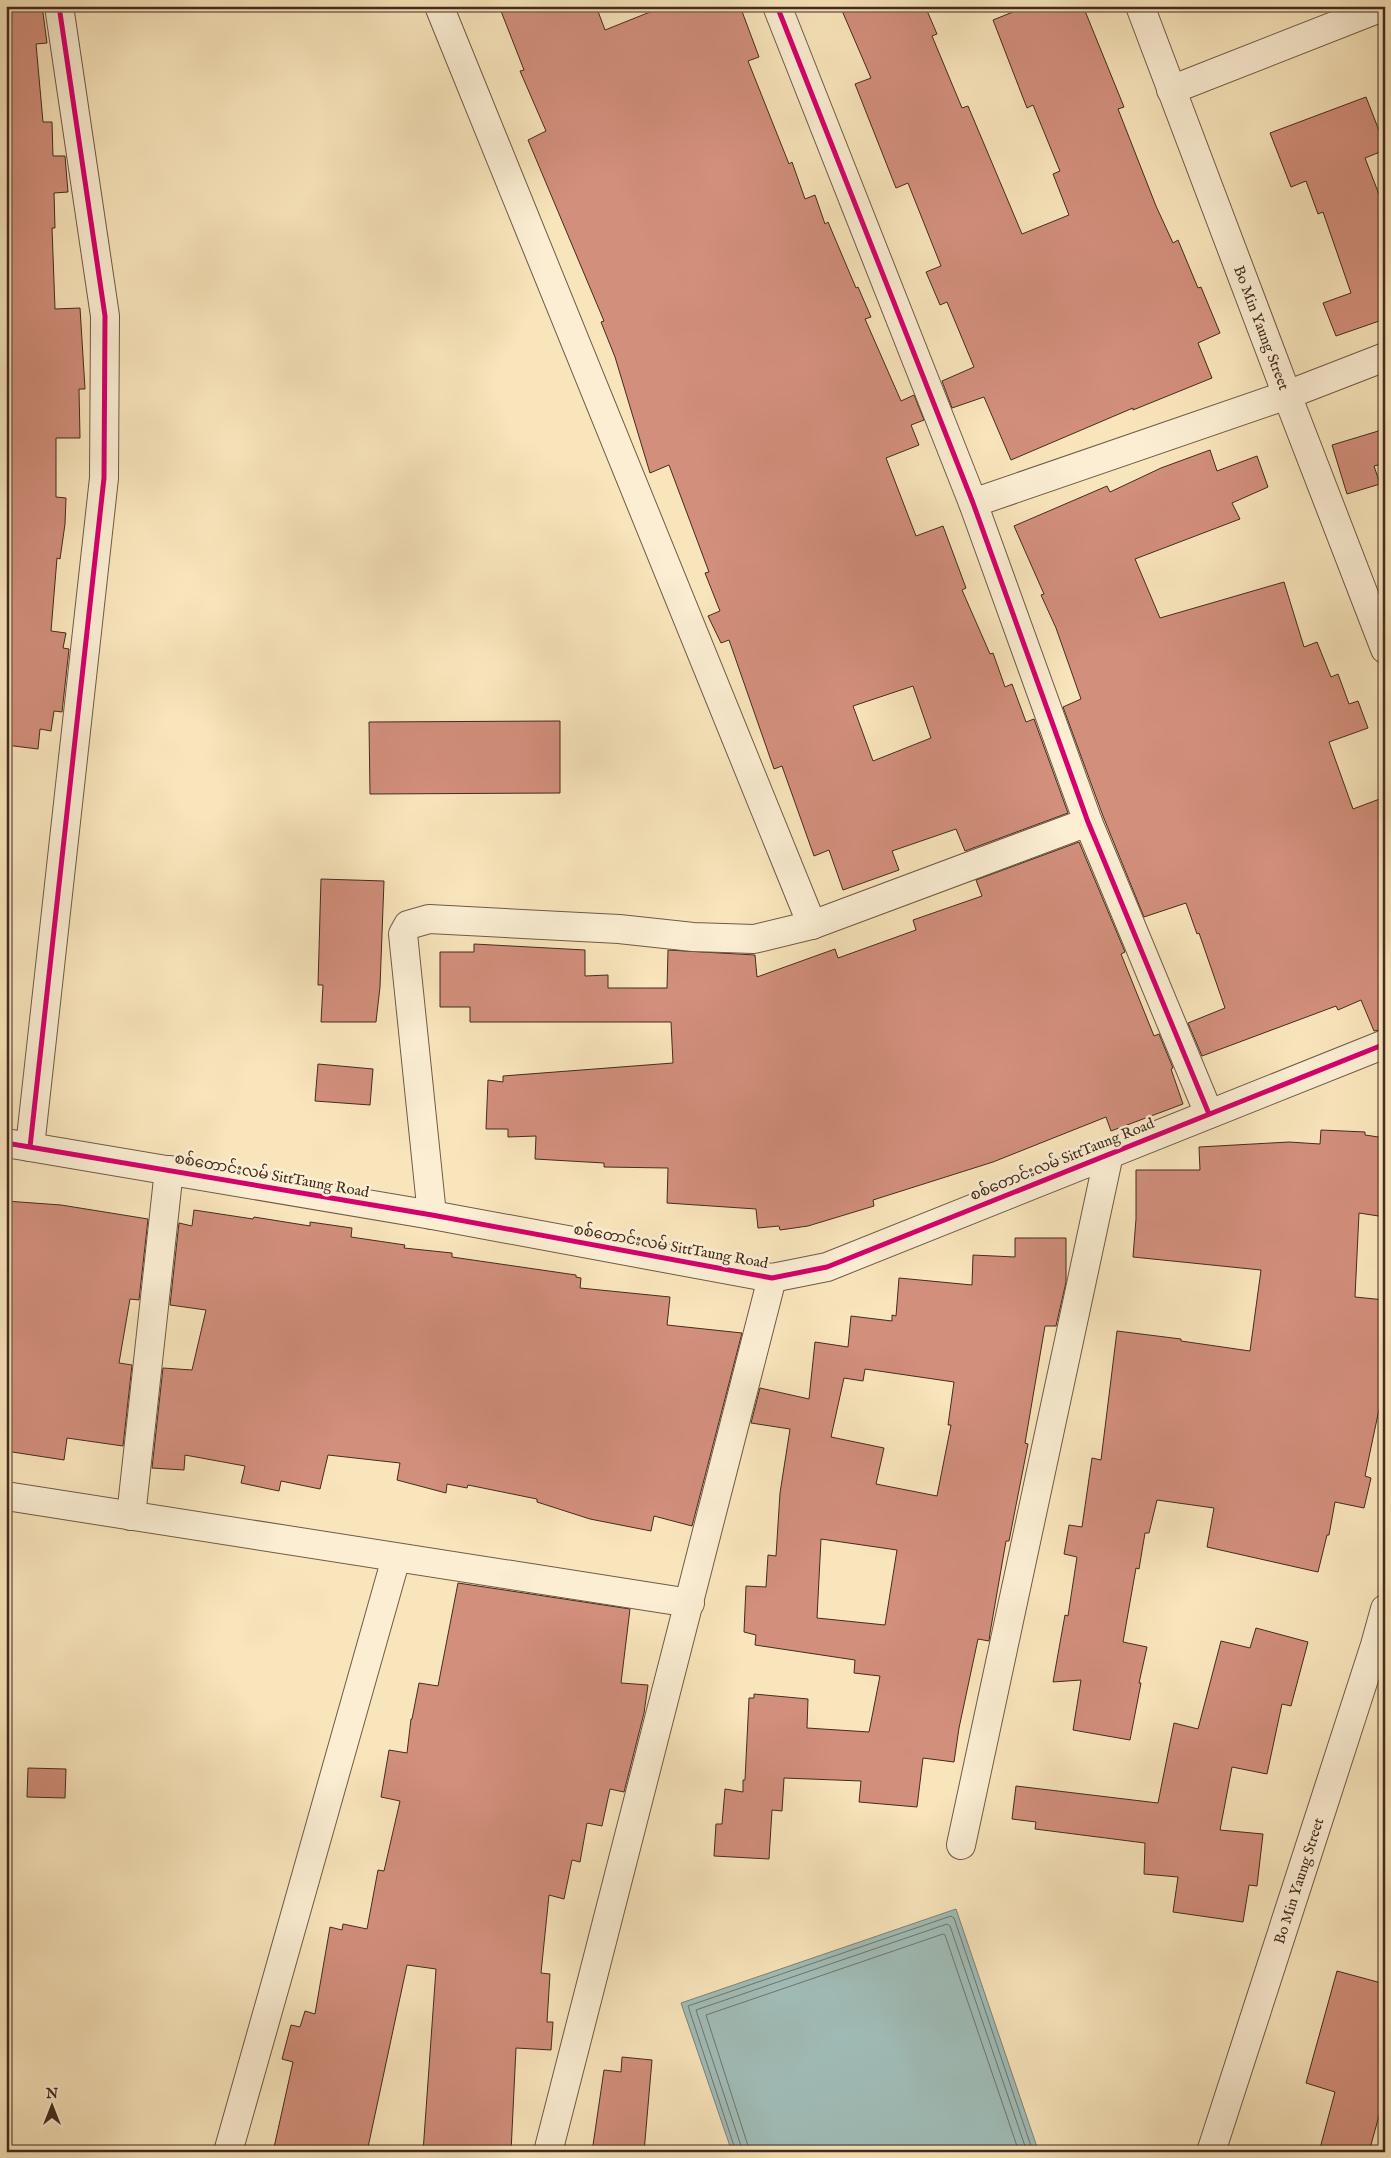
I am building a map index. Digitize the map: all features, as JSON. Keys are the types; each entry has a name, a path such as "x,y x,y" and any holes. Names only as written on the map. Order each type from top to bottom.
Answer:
{"street":[{"path":"18,1145 104,478 105,316 59,6"},
{"path":"439,6 812,925"},
{"path":"777,6 973,503 1088,822 1209,1114"},
{"name":"Bo Min Yaung Street","path":"1140,6 1170,90 1385,649"},
{"path":"1170,90 1385,6"},
{"path":"973,503 1287,395 1385,357"},
{"path":"432,1215 403,934 408,925 429,919 619,929 693,937 754,939 812,925 1088,822"},
{"name":"စစ်တောင်းလမ် SittTaung Road","path":"18,1145 432,1215 772,1278 827,1267 1385,1044"},
{"path":"961,1845 1109,1154"},
{"path":"131,1516 169,1170"},
{"path":"548,2152 772,1278"},
{"path":"6,1496 690,1603"},
{"path":"228,2152 396,1558"},
{"name":"Bo Min Yaung Street","path":"1210,2152 1380,1647 1385,1609"}],"water":[{"path":"956,1909 1038,2150 1032,2152 732,2152 681,2003"}],"building":[{"path":"6,6 41,6 43,13 47,43 36,44 43,122 52,122 53,156 65,156 68,192 54,193 55,228 52,228 55,309 80,308 85,389 79,389 80,438 56,438 56,497 66,498 65,524 60,559 57,558 51,631 66,633 63,648 69,649 62,712 54,711 51,731 40,729 38,749 6,745"},
{"path":"499,6 596,6 605,30 665,6 740,6 759,57 748,61 789,164 792,162 805,199 815,195 825,224 828,222 856,288 858,287 871,317 865,319 901,401 914,395 924,420 911,425 919,445 886,458 916,536 943,526 966,588 962,590 990,654 993,653 1005,687 1012,684 1026,722 1034,719 1068,813 965,851 956,829 892,851 899,870 843,890 829,850 814,856 782,766 774,769 729,640 721,643 708,616 720,611 705,573 709,572 669,465 650,473 615,357 601,322 604,321 528,140 546,131 520,71 524,70","holes":["913,686 931,738 873,761 853,706"]},
{"path":"840,6 925,6 937,34 932,36 962,108 968,106 1022,234 1069,215 1053,174 1060,171 1033,105 1027,108 993,20 1028,6 1083,6 1124,107 1118,109 1156,206 1173,243 1178,240 1198,288 1201,287 1220,333 1198,343 1212,378 1133,410 1133,408 1011,460 984,397 952,408 942,381 974,367 947,302 940,305 926,272 941,266 908,183 896,188 855,84 871,78"},
{"path":"1366,97 1385,146 1385,150 1365,158 1385,210 1385,319 1336,336 1323,303 1351,293 1323,212 1318,214 1306,181 1291,187 1270,133"},
{"path":"1385,429 1385,463 1374,466 1380,484 1347,494 1332,445"},
{"path":"1210,450 1217,471 1257,456 1268,487 1232,503 1240,519 1135,559 1160,618 1284,582 1304,647 1317,642 1331,677 1338,674 1349,704 1358,701 1368,728 1329,742 1353,809 1385,797 1385,1029 1374,1031 1361,1000 1338,1010 1336,1006 1202,1056 1188,1023 1225,1008 1199,933 1197,934 1186,903 1144,917 1103,816 1063,707 1081,699 1056,628 1041,595 1044,594 1014,526 1107,486 1110,492 1161,468"},
{"path":"560,721 560,793 370,794 369,722"},
{"path":"1079,842 1125,952 1121,954 1154,1036 1159,1034 1173,1068 1171,1069 1183,1104 1111,1131 1106,1117 993,1162 873,1200 874,1206 808,1226 780,1230 779,1226 758,1228 756,1209 667,1203 668,1168 604,1167 604,1163 535,1159 536,1136 508,1137 508,1129 486,1129 488,1080 503,1082 503,1076 673,1063 671,1022 470,1022 470,1007 440,1007 440,952 474,952 474,944 585,950 585,976 608,975 608,988 667,988 668,950 755,955 757,977 835,949 838,958 916,930 913,920 982,896 976,880"},
{"path":"321,879 384,881 380,987 376,1022 321,1022 323,985 318,985"},
{"path":"318,1064 373,1069 370,1105 315,1101"},
{"path":"1321,1130 1365,1132 1365,1135 1385,1138 1385,1217 1359,1213 1355,1297 1385,1300 1385,1381 1365,1476 1371,1478 1364,1508 1335,1502 1329,1535 1327,1535 1318,1572 1207,1547 1214,1508 1157,1500 1149,1533 1145,1533 1139,1569 1136,1568 1123,1642 1147,1647 1130,1740 1073,1730 1081,1680 1053,1682 1065,1615 1068,1616 1077,1557 1064,1554 1069,1525 1082,1527 1092,1458 1101,1460 1117,1331 1181,1339 1181,1341 1250,1351 1261,1270 1133,1257 1136,1219 1136,1170 1200,1170 1199,1147 1289,1142 1320,1144"},
{"path":"6,1201 61,1205 148,1219 139,1300 130,1299 119,1363 132,1365 123,1446 67,1438 64,1460 6,1451"},
{"path":"194,1210 310,1226 310,1222 352,1228 351,1237 405,1245 404,1248 452,1253 452,1257 576,1275 576,1277 581,1278 580,1288 670,1297 667,1325 742,1333 692,1526 654,1516 651,1531 590,1519 537,1502 537,1499 468,1485 467,1488 447,1484 446,1493 397,1480 400,1463 328,1455 320,1489 281,1481 279,1491 241,1483 245,1466 185,1455 184,1470 152,1468 163,1368 192,1370 206,1310 170,1305 179,1223 192,1226"},
{"path":"1015,1238 1066,1238 1066,1282 1056,1326 1045,1326 1025,1443 1028,1444 1009,1541 1006,1541 989,1641 978,1639 959,1728 954,1762 923,1758 917,1807 859,1802 861,1781 784,1778 782,1811 772,1810 769,1859 714,1856 716,1824 722,1824 725,1789 743,1792 749,1698 754,1698 754,1694 808,1699 807,1728 869,1732 880,1676 854,1673 855,1660 755,1645 756,1635 744,1632 746,1586 766,1587 768,1555 776,1556 780,1493 790,1429 751,1423 760,1388 809,1399 815,1342 848,1347 851,1316 892,1321 892,1315 896,1316 899,1278 972,1285 973,1255 1015,1257","holes":["865,1369 954,1382 948,1425 951,1425 937,1496 876,1484 884,1448 831,1437 844,1378 863,1381","821,1539 897,1550 885,1625 817,1618"]},
{"path":"458,1583 630,1609 621,1683 648,1685 644,1713 624,1792 610,1789 602,1826 587,1823 580,1862 572,1860 564,1899 549,1895 541,1973 550,1974 547,2022 553,2022 551,2050 516,2048 511,2152 423,2152 436,1969 407,1965 367,2152 273,2152 293,2062 282,2059 291,2025 300,2027 305,2011 315,2014 330,1927 342,1930 343,1924 367,1929 378,1870 384,1871 400,1801 381,1797 389,1750 407,1753 411,1719 419,1683 438,1686"},
{"path":"1256,1628 1308,1642 1291,1706 1282,1704 1267,1774 1232,1767 1220,1830 1263,1834 1257,1886 1249,1885 1243,1922 1173,1912 1178,1877 1144,1874 1145,1843 1035,1829 1036,1822 1012,1819 1016,1786 1158,1803 1174,1723 1198,1729 1221,1641 1250,1648"},
{"path":"28,1768 66,1769 65,1798 27,1797"},
{"path":"1337,1971 1385,1984 1385,2094 1369,2152 1319,2152 1335,2092 1306,2083"},
{"path":"622,2057 652,2060 644,2152 592,2152 604,2070 621,2072"}],"cycle path":[{"path":"30,1147 104,478 105,316 59,6"},
{"path":"777,6 973,503 1088,822 1209,1114"},
{"path":"6,1143 432,1215 772,1278 827,1267 1385,1044"}]}
